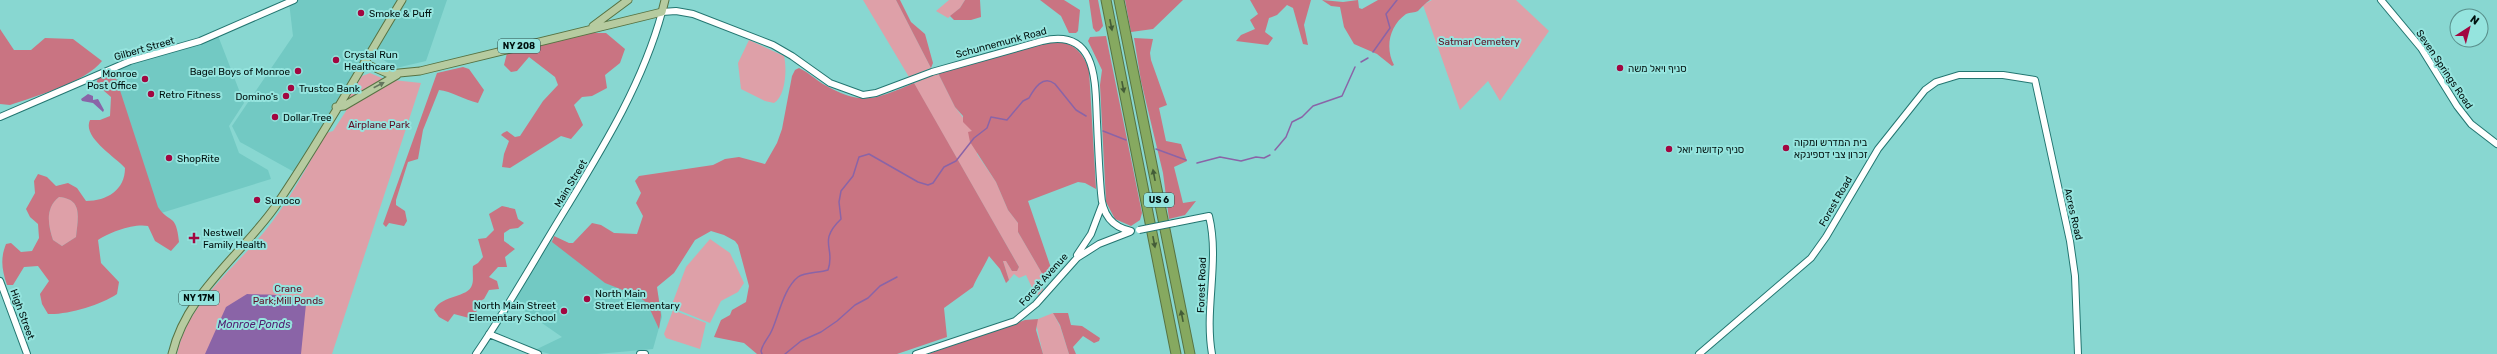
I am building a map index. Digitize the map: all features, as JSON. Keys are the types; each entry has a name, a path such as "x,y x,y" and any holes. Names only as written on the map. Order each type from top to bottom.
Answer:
{"highway":[{"name":"US 6","path":"1106,0 1176,354"},
{"name":"US 6","path":"1119,0 1190,354"}],"main road":[{"name":"NY 17M","path":"172,354 178,334 189,312 264,223 328,122 402,0"},
{"name":"NY 208","path":"586,30 628,0"},
{"path":"662,12 665,0"},
{"name":"NY 208","path":"364,63 382,73 397,75 420,71 662,12"},
{"path":"336,107 344,106 397,75"}],"street":[{"name":"Gilbert Street","path":"0,117 130,60 200,41 294,0"},
{"name":"Seven Springs Road","path":"2381,0 2421,48 2456,106 2471,124 2497,144"},
{"name":"Schunnemunk Road","path":"662,12 676,11 689,13 773,45 792,56 830,83 863,95 876,93 932,72 1042,41 1057,38 1068,40 1085,53 1094,74 1102,205 1091,234 1072,262"},
{"name":"Main Street","path":"476,354 607,141 647,55 662,12"},
{"name":"Forest Road","path":"1699,354 1810,258 1826,237 1878,149 1925,90 1936,82 1959,75 2003,75 2035,80"},
{"name":"Acres Road","path":"2035,80 2069,233 2075,276 2078,354"},
{"name":"Schunnemunk Road","path":"1102,205 1112,222 1122,229 1131,231"},
{"name":"Forest Road","path":"1209,216 1212,244 1209,328 1212,354"},
{"name":"Forest Avenue","path":"916,354 1015,321 1036,304 1072,262 1099,244 1131,231 1209,216"},
{"name":"High Street","path":"0,281 26,354"},
{"path":"489,334 538,354"},
{"path":"640,354 645,354"}],"shaded area":[{"path":"294,0 447,0 426,61 396,68 371,52 296,173 240,142 232,126 293,36 289,2"},
{"path":"896,0 900,0 911,22 925,34 933,63 931,68"},
{"path":"965,0 980,0 981,17 971,20 954,20 950,16 960,8"},
{"path":"1040,0 1064,0 1080,10 1078,31 1076,33 1069,33 1061,16"},
{"path":"1089,0 1098,0 1103,26 1096,32 1093,28"},
{"path":"1125,0 1183,0 1153,29 1131,32"},
{"path":"1250,0 1311,0 1304,25 1308,45 1303,44 1293,8 1287,5 1277,15 1269,18 1265,32 1273,38 1268,45 1236,41 1241,35 1255,29 1250,20 1258,14"},
{"path":"1322,0 1343,2 1358,0 1359,8 1362,9 1378,0 1430,0 1418,11 1406,14 1400,19 1392,31 1389,45 1391,58 1394,65 1392,66 1377,54 1354,44 1344,27 1340,7 1331,6"},
{"path":"0,29 14,50 31,50 45,38 73,39 102,61 95,69 60,88 10,105 0,104"},
{"path":"217,33 244,103 229,126 239,153 268,170 271,179 158,214 110,70"},
{"path":"591,33 606,33 625,49 620,63 605,75 607,88 592,96 582,97 574,105 583,125 571,139 561,136 510,168 502,167 504,154 509,141 501,135 507,131 515,137 520,136 543,101 558,85 555,77 529,57 517,71 511,72 504,65 507,53"},
{"path":"1106,36 1142,213 1140,220 1131,226 1115,219 1106,202 1100,85 1102,70 1088,41 1090,37"},
{"path":"1134,38 1153,39 1150,53 1151,60 1167,105 1159,108 1166,141 1181,144 1187,161 1174,167 1183,203 1196,201 1185,215 1169,219 1163,173 1141,81"},
{"path":"1057,41 1068,44 1078,50 1089,70 1096,189 1085,183 1078,182 1028,201 1051,268 1050,274 1043,275 1018,232 1018,223 1008,210 996,182 970,142 968,132 972,131 963,122 963,116 955,107 938,73 1032,45"},
{"path":"463,67 469,69 484,90 478,103 439,90 423,130 418,159 408,162 396,200 396,205 405,211 407,221 404,226 389,223 386,227 383,224 437,73"},
{"path":"799,68 823,84 837,91 859,98 879,96 914,83 1019,267 1017,271 1012,271 1006,261 1003,261 1009,280 1006,283 1000,269 989,256 973,287 944,308 947,337 897,354 757,354 744,343 714,337 721,320 730,315 732,310 746,302 749,286 738,245 735,241 724,235 711,231 695,240 674,273 657,287 661,315 659,329 647,303 638,296 605,283 552,242 554,236 569,243 573,243 592,223 601,225 614,233 637,234 643,216 636,203 641,193 635,181 639,176 713,165 725,159 739,157 765,164 777,143 782,129 792,76 795,70"},
{"path":"107,73 115,75 158,207 174,222 178,233 179,242 171,251 155,241 148,226 143,225 115,231 103,237 98,240 101,263 119,282 117,294 102,302 74,311 48,314 42,304 40,294 49,281 38,266 24,267 13,285 7,285 3,269 3,255 6,244 11,243 21,252 32,251 39,238 38,224 30,217 26,209 35,193 34,181 38,174 47,177 56,186 68,183 77,188 86,201 101,199 108,196 118,188 122,182 125,168 100,146 91,133 89,126 90,120 100,120 110,116 111,97 96,84 98,78","holes":["59,197 67,198 75,205 78,223 76,237 62,246 53,240 49,217 51,206 55,201"]},
{"path":"502,206 515,209 518,219 524,223 518,228 510,229 504,233 504,241 515,249 505,257 507,267 498,267 489,277 497,281 499,289 489,290 484,299 478,302 476,314 469,318 454,314 448,322 439,317 434,310 443,301 470,289 473,283 473,266 483,257 478,239 486,238 494,230 489,214"},
{"name":"North Main Street Elementary","path":"550,238 615,282 658,295 662,317 653,349 597,354 550,354 535,350 562,337 513,303"},
{"path":"1053,313 1068,313 1071,325 1082,326 1100,338 1099,341 1094,343 1083,336 1073,347 1076,354 1069,354 1060,325"},
{"path":"1038,319 1036,330 1043,354 928,354 1025,320"}],"green space":[{"path":"863,0 896,0 931,68 909,77"},
{"path":"949,0 965,0 960,8 948,18 936,11"},
{"name":"Satmar Cemetery","path":"1432,0 1516,0 1549,31 1500,101 1488,81 1460,110 1423,5"},
{"path":"749,40 784,56 785,81 781,94 774,103 765,101 741,89 738,63"},
{"name":"Crane Park;Mill Ponds","path":"370,73 384,79 421,83 332,354 177,354 183,334 192,316 204,299 272,222 294,189 326,133 333,131 346,111 347,100 362,76"},
{"path":"938,73 955,107 973,131 969,138 974,134 979,91 977,154 996,182 1008,210 1018,223 1018,232 1043,275 1041,284 1043,290 1039,295 1035,294 1026,275 1019,278 1014,274 1009,280 1003,261 1006,261 1012,271 1017,271 1019,267 914,83"},
{"path":"59,197 67,198 72,201 77,210 78,216 76,237 62,246 53,240 49,223 51,206"},
{"path":"710,239 730,253 744,283 738,292 721,301 710,323 671,307 686,267"},
{"path":"673,310 706,323 700,349 666,338 664,334"},
{"path":"1053,313 1060,326 1069,354 1043,354 1036,323 1038,319"}],"water":[{"path":"88,94 93,96 93,100 98,99 104,110 103,112 93,103 82,101 81,99"},
{"name":"Monroe Ponds","path":"247,294 287,296 301,300 306,304 301,354 205,354 226,307"}],"waterway":[{"path":"1373,52 1390,28 1386,14 1397,0"},
{"path":"1361,62 1368,58"},
{"path":"1275,150 1286,137 1292,122 1302,117 1313,106 1342,96 1355,67"},
{"path":"762,354 762,348 771,333 785,294 793,282 801,275 828,270 830,262 828,239 834,227 841,219 839,202 841,191 853,176 859,157 869,154 918,182 928,185 933,183 944,167 956,161 974,138 987,128 991,117 1007,120 1023,101 1029,98 1039,84 1047,81 1051,81 1055,84 1076,110 1086,116"},
{"path":"1103,131 1126,140"},
{"path":"1156,149 1186,160"},
{"path":"1197,163 1220,157 1241,161 1256,157 1264,158 1270,155"},
{"path":"785,354 801,341 821,332 837,321 855,305 868,298 880,286 897,277"}],"place":[{"name":"Smoke & Puff","path":"361,13"},
{"name":"Crystal Run Healthcare","path":"336,60"},
{"name":"סניף ויאל משה","path":"1620,68"},
{"name":"Bagel Boys of Monroe","path":"298,71"},
{"name":"Monroe Post Office","path":"145,79"},
{"name":"Trustco Bank","path":"291,88"},
{"name":"Retro Fitness","path":"151,94"},
{"name":"Domino's","path":"286,96"},
{"name":"Dollar Tree","path":"275,117"},
{"name":"בית המדרש ומקוה זכרון צבי דספינקא","path":"1786,148"},
{"name":"סניף קדושת יואל","path":"1669,149"},
{"name":"ShopRite","path":"169,158"},
{"name":"Sunoco","path":"257,200"},
{"name":"Nestwell Family Health","path":"194,238"},
{"name":"North Main Street Elementary","path":"587,299"},
{"name":"North Main Street Elementary School","path":"564,311"}],"park label":[{"name":"Airplane Park","path":"379,124"}]}
